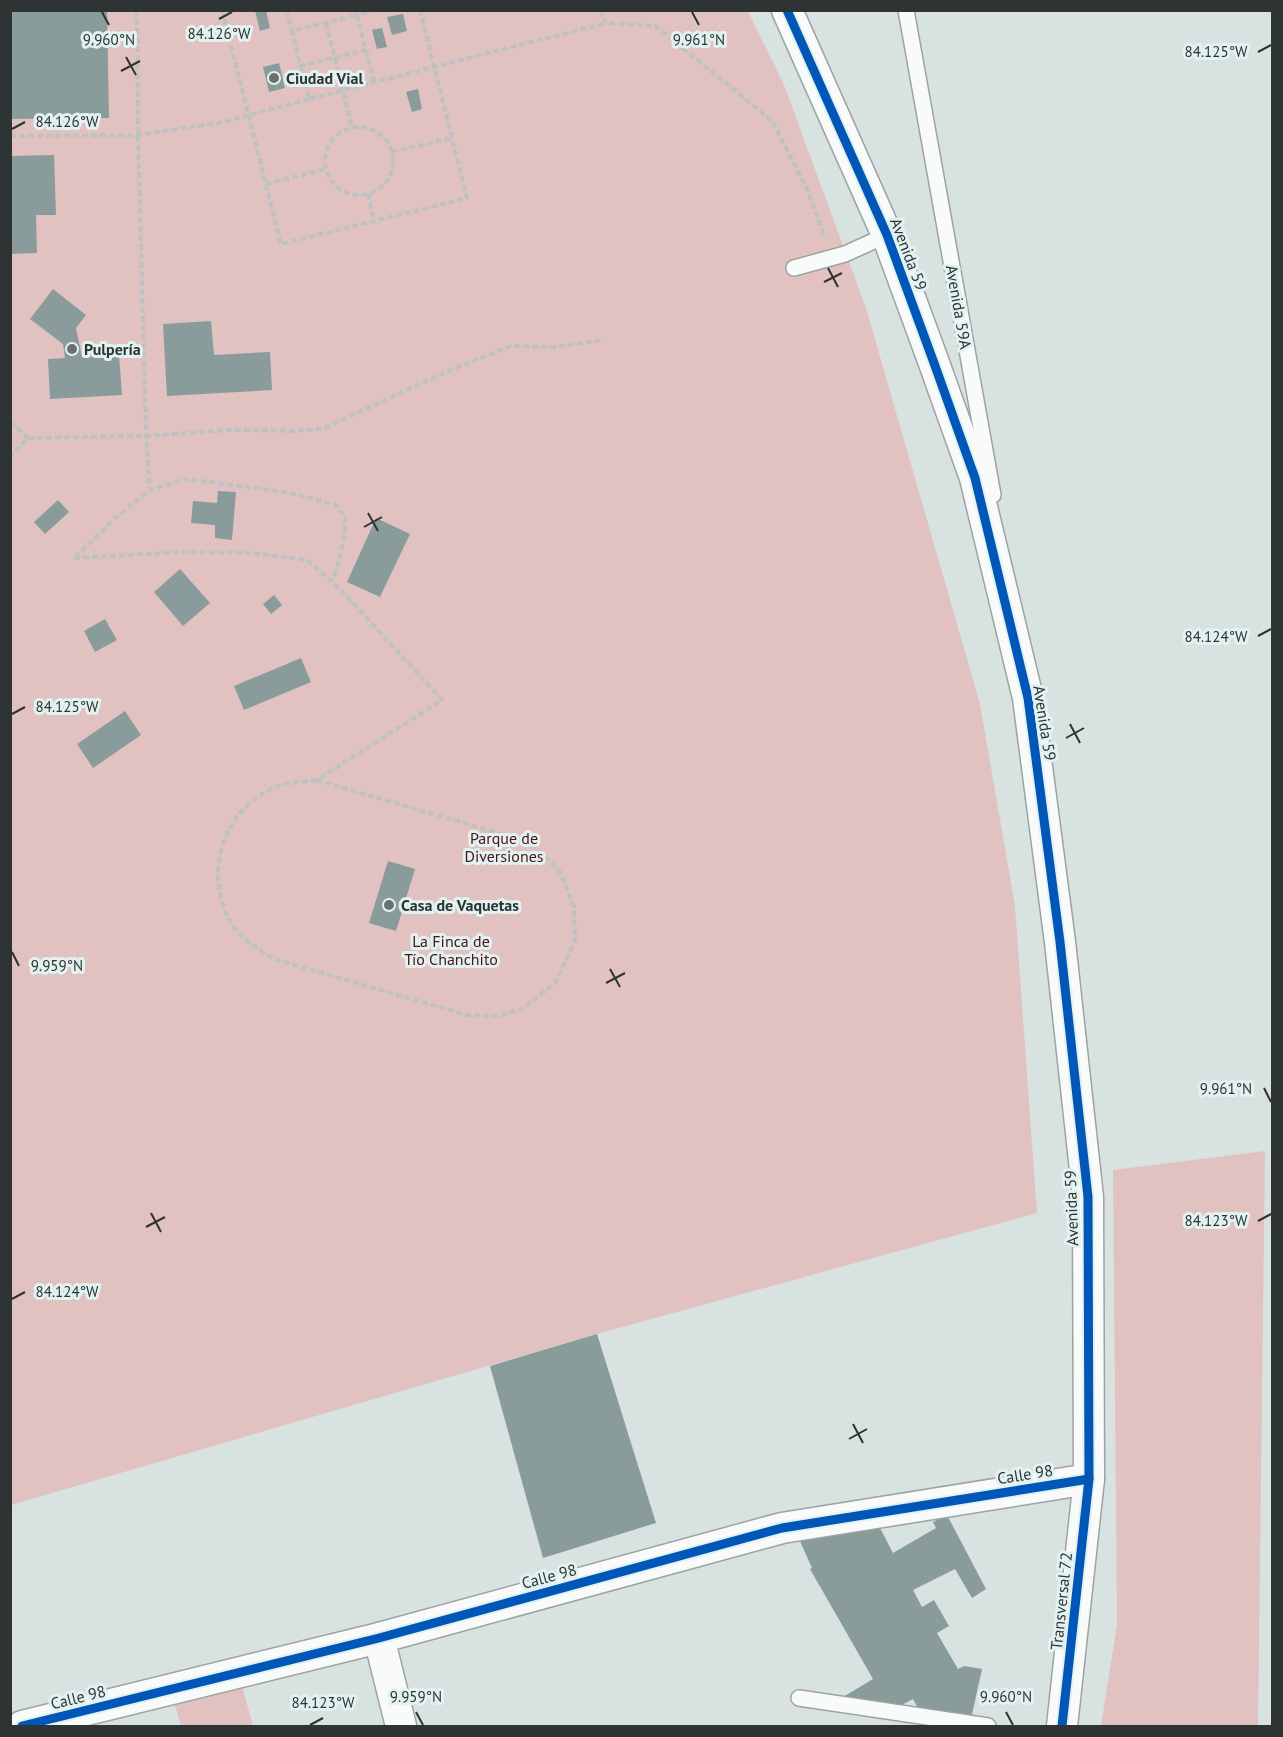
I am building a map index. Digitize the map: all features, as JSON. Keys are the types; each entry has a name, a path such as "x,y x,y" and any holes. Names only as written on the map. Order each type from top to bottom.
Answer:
{"street":[{"name":"Avenida 59","path":"787,10 887,236 975,478 1028,698 1060,942 1088,1197 1089,1479"},
{"name":"Calle 98","path":"22,1726 379,1638 782,1528 1089,1479"},
{"name":"Transversal 72","path":"1062,1726 1089,1479"},
{"path":"379,1638 401,1726"}],"lane":[{"name":"Avenida 59A","path":"906,10 992,485 1005,604"},
{"path":"794,268 832,257 887,236"},
{"path":"799,1698 988,1726"}],"path":[{"path":"137,10 146,436 150,490"},
{"path":"222,10 281,244 467,198 420,10"},
{"path":"286,10 309,99"},
{"path":"291,32 374,10"},
{"path":"600,10 606,23"},
{"path":"356,13 374,82"},
{"path":"326,23 352,127"},
{"path":"10,136 138,135 224,122 606,23 657,26 772,121 807,189 832,257"},
{"path":"300,66 366,50"},
{"path":"352,127 372,129 386,140 392,152 394,161 391,174 384,185 368,194 349,194 339,188 326,169 329,145 337,135 352,127"},
{"path":"392,152 452,138"},
{"path":"266,183 326,169"},
{"path":"368,194 374,221"},
{"path":"10,422 28,438 146,436 229,430 322,429 453,369 511,346 555,347 604,340"},
{"path":"10,457 28,438"},
{"path":"316,780 522,840 537,848 560,872 574,907 575,940 556,982 524,1008 498,1016 467,1015 274,959 248,942 230,920 219,891 218,859 228,829 247,804 274,787 316,780 441,700 340,589 332,582 307,560 250,553 184,552 74,558 112,520 150,490 186,479 286,492 336,505 345,517 345,532 332,582"}],"green space":[{"name":"Parque de Diversiones","path":"11,11 748,11 784,85 866,308 980,704 1015,906 1037,1213 597,1334 11,1505"},
{"path":"1265,1151 1258,1726 1101,1726 1117,1625 1113,1170"},
{"path":"242,1686 253,1726 181,1726 175,1705"}],"building":[{"path":"10,10 107,10 109,118 10,119"},
{"path":"266,10 270,28 260,31 255,11"},
{"path":"403,14 407,31 392,35 387,17"},
{"path":"382,28 387,47 377,49 372,30"},
{"name":"Ciudad Vial","path":"279,63 285,88 269,92 263,67"},
{"path":"418,89 422,109 412,112 406,92"},
{"path":"54,155 56,215 36,215 37,253 10,254 10,156"},
{"name":"Pulpería","path":"53,289 86,315 76,328 82,357 119,355 122,395 50,399 48,359 65,358 63,344 30,319"},
{"path":"211,321 214,355 270,352 272,390 167,396 163,324"},
{"path":"218,491 236,492 232,540 215,538 215,525 191,523 193,501 217,503"},
{"path":"58,500 69,512 45,534 34,522"},
{"path":"376,518 410,534 380,597 347,582"},
{"path":"180,569 210,603 183,626 154,592"},
{"path":"274,595 282,605 271,614 263,604"},
{"path":"105,619 117,640 95,652 84,631"},
{"path":"301,658 311,682 244,710 234,686"},
{"path":"125,711 141,735 93,768 77,744"},
{"name":"Casa de Vaquetas","path":"388,861 415,869 396,931 369,923"},
{"path":"597,1334 656,1523 543,1558 490,1366"},
{"path":"947,1515 986,1589 972,1598 955,1569 913,1590 922,1607 934,1600 949,1626 937,1633 958,1669 964,1666 982,1669 971,1719 921,1714 913,1699 896,1708 843,1697 873,1679 810,1569 812,1568 799,1539 879,1526 893,1553 936,1528 933,1522"}],"cycle path":[{"path":"787,10 887,235 975,478 1028,698 1060,942 1088,1197 1089,1479 1062,1726"},
{"path":"22,1726 379,1638 782,1528 1089,1479"}],"place":[{"name":"Ciudad Vial","path":"274,78"},
{"name":"Pulpería","path":"72,349"},
{"name":"Casa de Vaquetas","path":"389,905"}],"park label":[{"name":"La Finca de Tío Chanchito","path":"451,950"}]}
